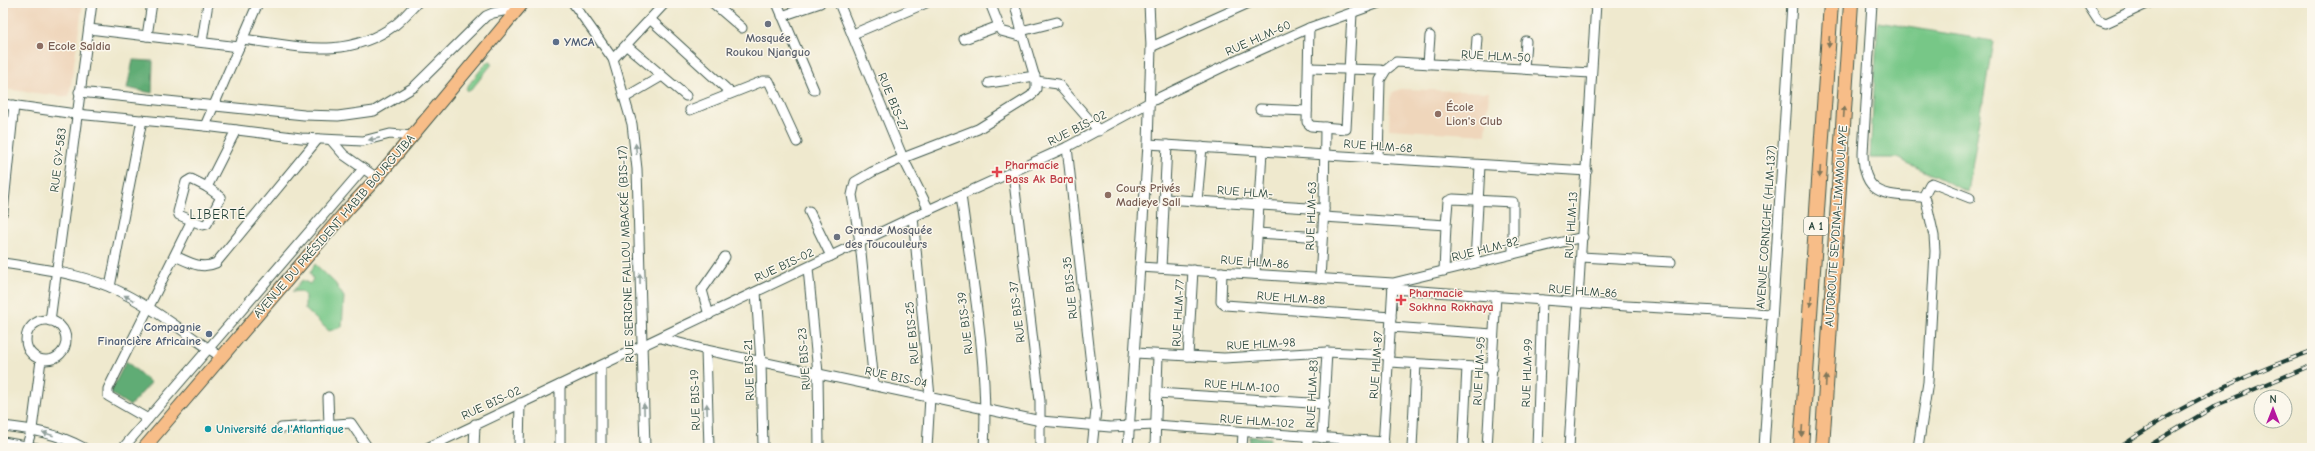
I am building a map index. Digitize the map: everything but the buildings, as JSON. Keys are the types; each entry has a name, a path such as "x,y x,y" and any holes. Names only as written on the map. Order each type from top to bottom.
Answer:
{"highway":[{"name":"AUTOROUTE SEYDINA-LIMAMOULAYE","path":"1800,448 1831,3"},
{"name":"AUTOROUTE SEYDINA-LIMAMOULAYE","path":"1822,448 1851,3"}],"main road":[{"name":"AVENUE DU PRÉSIDENT HABIB BOURGUIBA","path":"144,448 347,210 378,178 521,6"}],"street":[{"name":"RUE GY-583","path":"50,321 76,114 92,3"},
{"path":"147,36 152,3"},
{"path":"202,42 208,3"},
{"path":"205,126 213,104 258,3"},
{"path":"89,29 202,42 329,49 349,47 374,38 396,24 417,3"},
{"name":"RUE SERIGNE FALLOU MBACKÉ (BIS-17)","path":"573,3 613,59 626,97 635,138 645,448"},
{"path":"613,59 627,46 665,3"},
{"path":"713,3 742,28"},
{"path":"776,3 814,90"},
{"path":"782,16 820,3"},
{"name":"RUE BIS-27","path":"839,3 903,158 929,210"},
{"path":"852,34 926,3"},
{"path":"990,3 1002,32 1022,34 1057,22"},
{"path":"1128,448 1148,144 1151,47 1150,3"},
{"path":"1151,47 1249,3"},
{"name":"RUE HLM-60","path":"1150,102 1309,28 1379,3"},
{"name":"RUE HLM-13","path":"1569,448 1596,3"},
{"path":"1872,3 1863,153 1865,176 1868,183 1880,192 1901,197 1923,197"},
{"path":"2088,3 2098,20 2106,23 2149,3"},
{"path":"79,92 213,104 304,115 338,116 374,111 414,86 486,16 521,6"},
{"name":"AVENUE CORNICHE (HLM-137)","path":"1764,448 1792,6"},
{"path":"874,384 860,242 852,194 853,186 858,179 872,172 903,158 978,129 1003,111 1031,96 1036,89 1036,79 1016,9"},
{"path":"1309,28 1308,125 1346,129 1352,13"},
{"path":"651,20 732,93"},
{"path":"964,40 999,26"},
{"path":"1428,64 1430,36"},
{"path":"1475,67 1477,38"},
{"path":"1524,69 1526,41"},
{"path":"627,46 686,96"},
{"name":"RUE HLM-50","path":"1378,158 1380,80 1390,66 1396,62 1591,73"},
{"path":"1309,68 1381,70"},
{"path":"626,97 662,76"},
{"path":"988,83 1036,79 1058,84 1099,131"},
{"path":"690,110 762,81 770,82 797,142"},
{"name":"RUE BIS-02","path":"427,448 913,217 1067,147 1150,102"},
{"path":"3,104 76,114 205,126 318,139 363,141 390,134 412,136"},
{"path":"3,212 14,105"},
{"path":"1260,109 1307,111"},
{"path":"110,287 142,120"},
{"name":"RUE HLM-63","path":"1320,278 1324,213 1325,127"},
{"path":"207,187 236,130"},
{"path":"175,256 202,267 216,263 318,139"},
{"path":"331,140 344,154 363,169 378,178"},
{"name":"RUE HLM-68","path":"1148,144 1587,171"},
{"path":"1161,268 1167,145"},
{"name":"RUE BIS-35","path":"1067,147 1096,410 1092,448"},
{"path":"1198,201 1202,147"},
{"path":"1255,274 1262,151"},
{"path":"1475,264 1480,165"},
{"path":"123,448 363,169"},
{"name":"RUE BIS-37","path":"1012,173 1041,421 1040,448"},
{"path":"190,179 195,180 218,194 220,200 207,224 192,220 179,215 178,212 186,182 190,179"},
{"path":"1923,197 1932,183 1970,198"},
{"name":"RUE BIS-39","path":"961,195 984,374 986,410 984,448"},
{"path":"1918,448 1928,382 1935,251 1934,236 1926,200 1923,197"},
{"name":"RUE HLM-","path":"1165,199 1259,205 1446,225"},
{"path":"1444,271 1448,201 1453,199 1513,202 1513,254"},
{"path":"809,211 831,256"},
{"name":"RUE BIS-25","path":"913,217 928,396 927,448"},
{"path":"148,419 108,396 107,393 192,220"},
{"path":"1257,233 1322,237"},
{"name":"RUE HLM-82","path":"1393,286 1444,271 1583,237"},
{"path":"709,315 702,290 725,257"},
{"path":"1581,258 1672,262"},
{"path":"3,263 56,271 110,287 149,309 221,357"},
{"name":"RUE HLM-86","path":"1140,267 1320,278 1542,300 1772,314"},
{"name":"RUE BIS-23","path":"808,268 818,373 819,448"},
{"name":"RUE HLM-77","path":"1188,356 1193,270"},
{"name":"RUE HLM-88","path":"1222,272 1220,302 1225,305 1391,316"},
{"name":"RUE HLM-87","path":"1383,445 1393,286"},
{"name":"RUE BIS-21","path":"756,292 761,362 763,448"},
{"name":"RUE HLM-95","path":"1487,448 1493,368 1493,334 1496,296"},
{"name":"RUE HLM-99","path":"1537,448 1542,300"},
{"path":"50,321 62,328 66,342 60,354 48,360 41,360 27,348 26,336 29,330 38,322 50,321"},
{"path":"1391,327 1493,334"},
{"name":"RUE BIS-04","path":"661,338 706,350 874,384 1041,421 1094,427 1129,427"},
{"name":"RUE BIS-19","path":"706,350 708,448"},
{"name":"RUE HLM-98","path":"1135,354 1231,358 1327,352 1389,358 1416,364 1493,368"},
{"name":"RUE HLM-83","path":"1322,438 1327,352"},
{"path":"1155,448 1158,355"},
{"path":"27,445 32,429 41,360"},
{"path":"1412,448 1416,364"},
{"path":"600,366 601,448"},
{"path":"1463,448 1467,367"},
{"path":"560,384 560,448"},
{"name":"RUE HLM-100","path":"1156,393 1325,404"},
{"path":"328,397 329,425"},
{"path":"520,403 520,448"},
{"path":"281,428 351,423 368,448"},
{"path":"474,448 475,424"},
{"name":"RUE HLM-102","path":"1129,427 1155,425 1322,438 1383,445"},
{"path":"3,426 32,429 73,442 84,448"},
{"path":"1242,448 1243,433"},
{"path":"1308,437 1308,448"},
{"path":"3,442 27,445 37,448"}],"shaded area":[{"name":"Ecole Saldia","path":"3,3 83,3 69,97 3,89"},
{"name":"École Lion's Club","path":"1401,89 1489,92 1486,135 1389,129 1390,99 1393,92"},
{"path":"1322,445 1380,448 1318,448"}],"green space":[{"path":"1878,22 1993,41 1968,192 1897,158 1870,158"},
{"path":"133,60 153,61 152,93 127,88"},
{"path":"491,61 492,64 471,90 468,91 466,88 487,62"},
{"path":"315,264 335,283 344,297 342,327 329,331 305,309 305,295 300,291 292,292 302,280 310,284 313,279 310,273"},
{"path":"126,361 151,383 130,406 110,393"},
{"path":"1250,436 1271,438 1269,448 1245,448 1245,446 1249,445"}],"railway":[{"path":"2119,448 2164,418 2188,405 2261,370 2312,351"},
{"path":"2145,448 2217,405 2312,365"}],"place":[{"name":"Mosquée Roukou Njanguo","path":"768,24"},
{"name":"YMCA","path":"556,42"},
{"name":"Ecole Saldia","path":"40,46"},
{"name":"École Lion's Club","path":"1438,114"},
{"name":"Pharmacie Bass Ak Bara","path":"997,172"},
{"name":"Cours Privés Madieye Sall","path":"1108,195"},
{"name":"Grande Mosquée des Toucouleurs","path":"837,237"},
{"name":"Pharmacie Sokhna Rokhaya","path":"1401,300"},
{"name":"Compagnie Financière Africaine","path":"209,334"},
{"name":"Université de l'Atlantique","path":"208,429"}],"district":[{"name":"LIBERTÉ","path":"218,214"}]}
